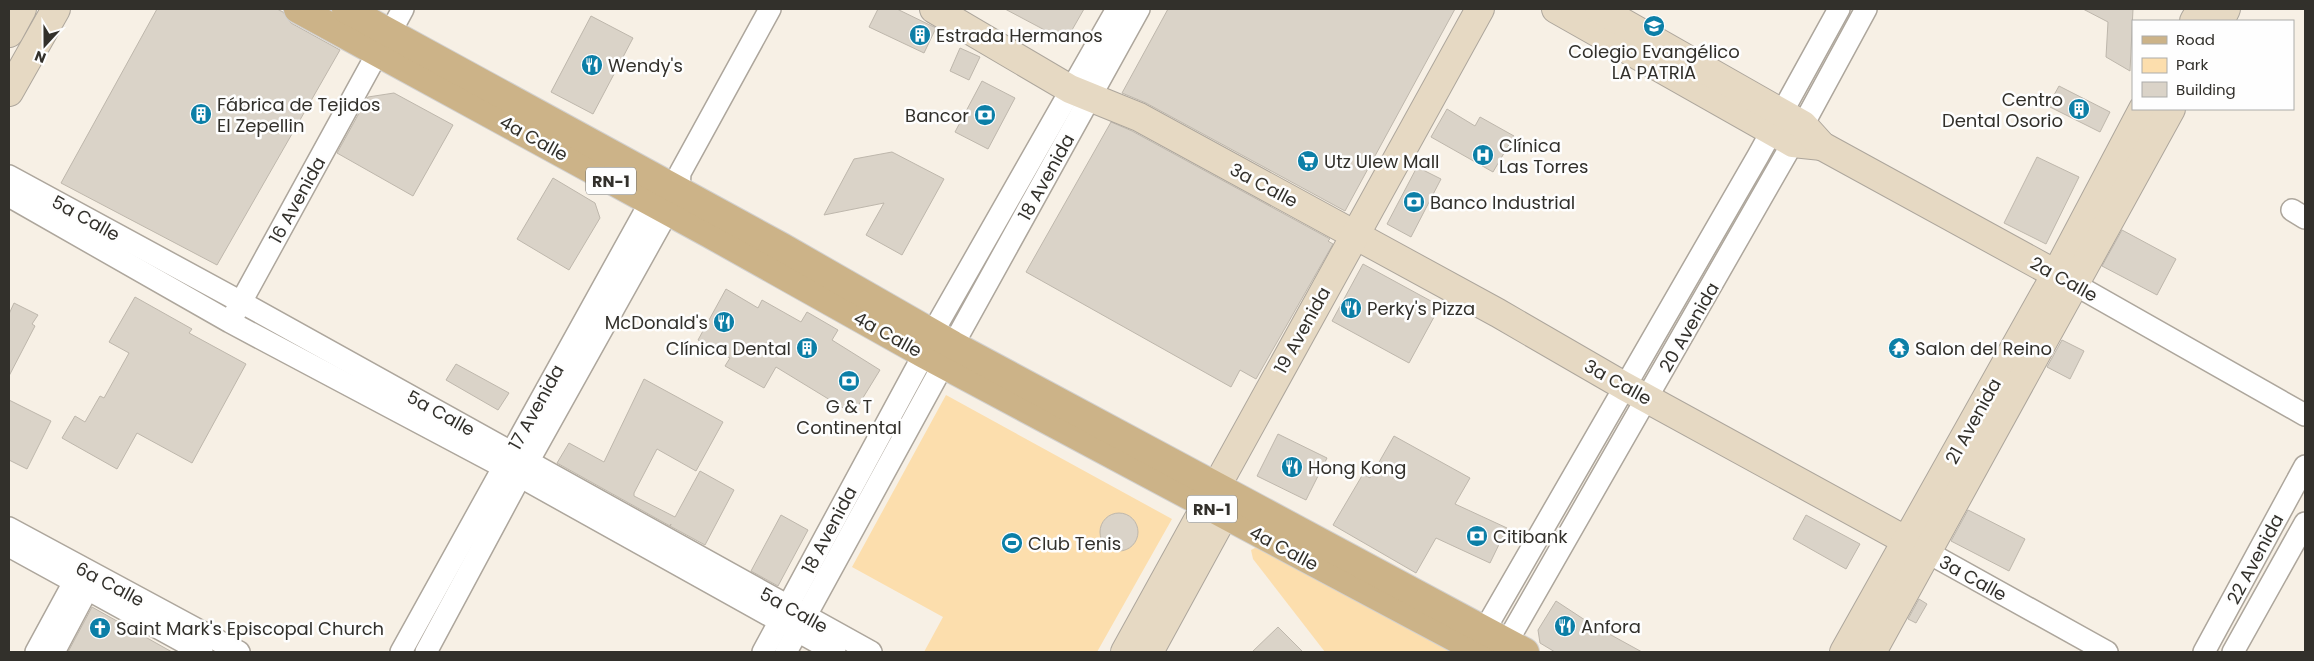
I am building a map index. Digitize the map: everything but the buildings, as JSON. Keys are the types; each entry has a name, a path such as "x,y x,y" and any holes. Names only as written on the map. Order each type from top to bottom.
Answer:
{"main road":[{"name":"4a Calle","path":"298,9 384,42 668,192 938,349 1220,501 1499,644"},
{"name":"4a Calle","path":"346,9 384,42"}],"street":[{"path":"9,32 22,9"},
{"path":"9,92 56,9"},
{"name":"16 Avenida","path":"230,322 403,9"},
{"name":"17 Avenida","path":"401,652 515,465 770,9"},
{"name":"3a Calle","path":"934,9 1084,85"},
{"name":"3a Calle","path":"968,9 1130,113 1498,313 1624,386 2107,652"},
{"name":"18 Avenida","path":"763,652 793,618 938,349 1084,85 1117,9"},
{"name":"18 Avenida","path":"1084,85 1139,9"},
{"name":"19 Avenida","path":"1149,652 1220,501 1362,238 1480,9"},
{"name":"19 Avenida","path":"1362,238 1499,9"},
{"name":"2a Calle","path":"1556,9 1686,80 1822,146 2065,279 2305,415"},
{"name":"2a Calle","path":"1599,9 1787,128"},
{"name":"20 Avenida","path":"1499,644 1648,399 1787,128 1839,9"},
{"name":"20 Avenida","path":"1499,644 1624,386 1787,128 1866,9"},
{"path":"2195,20 2201,9"},
{"name":"21 Avenida","path":"2065,279 2143,110"},
{"name":"21 Avenida","path":"1844,652 1916,546 2065,279 2170,110"},
{"name":"5a Calle","path":"9,176 241,302 515,465 793,618 871,652"},
{"name":"5a Calle","path":"9,196 230,322 515,465"},
{"name":"17 Avenida","path":"426,652 515,465"},
{"name":"22 Avenida","path":"2204,652 2305,466"},
{"name":"19 Avenida","path":"1125,652 1220,501"},
{"name":"22 Avenida","path":"2234,652 2305,523"},
{"name":"6a Calle","path":"9,528 84,579 202,652"},
{"name":"6a Calle","path":"9,546 239,652"},
{"name":"21 Avenida","path":"1872,652 1916,546"},
{"path":"36,652 84,579"},
{"path":"54,652 84,579"},
{"name":"18 Avenida","path":"786,652 793,618"},
{"name":"5a Calle","path":"793,618 835,652"}],"green space":[{"name":"Club Tenis","path":"946,395 1172,519 1097,652 924,652 943,617 852,567"},
{"path":"1255,548 1261,549 1454,652 1325,652 1253,559 1251,550"}],"place":[{"name":"Colegio Evangélico LA PATRIA","path":"1654,26"},
{"name":"Estrada Hermanos","path":"920,35"},
{"name":"Wendy's","path":"592,65"},
{"name":"Centro Dental Osorio","path":"2079,109"},
{"name":"Fábrica de Tejidos El Zepellin","path":"201,114"},
{"name":"Bancor","path":"985,115"},
{"name":"Clínica Las Torres","path":"1483,155"},
{"name":"Utz Ulew Mall","path":"1308,161"},
{"name":"Banco Industrial","path":"1414,202"},
{"name":"Perky's Pizza","path":"1351,308"},
{"name":"McDonald's","path":"724,322"},
{"name":"Clínica Dental","path":"807,348"},
{"name":"Salon del Reino","path":"1899,348"},
{"name":"G & T Continental","path":"849,381"},
{"name":"Hong Kong","path":"1292,467"},
{"name":"Citibank","path":"1477,536"},
{"name":"Club Tenis","path":"1012,543"},
{"name":"Anfora","path":"1565,626"},
{"name":"Saint Mark's Episcopal Church","path":"100,628"}]}
